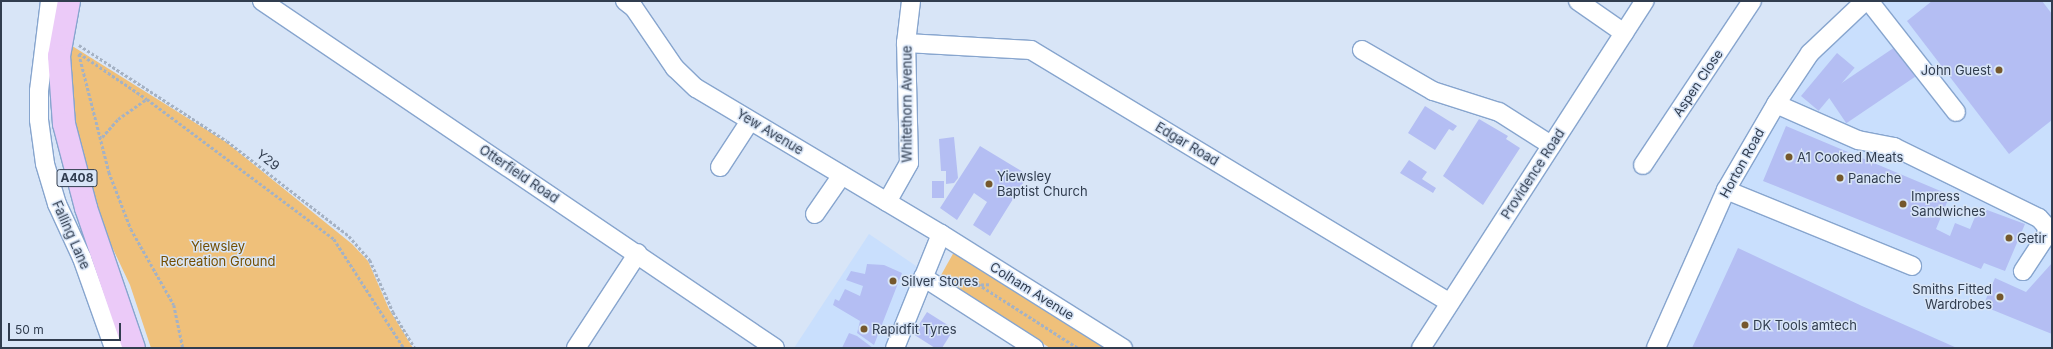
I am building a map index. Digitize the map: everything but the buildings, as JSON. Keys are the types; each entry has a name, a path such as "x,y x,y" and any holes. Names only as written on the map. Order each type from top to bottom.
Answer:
{"main road":[{"name":"Falling Lane","path":"69,1 66,43 59,83 73,166 134,348"}],"street":[{"name":"Falling Lane","path":"50,1 39,91 39,120 45,164 57,204 87,272 114,348"},
{"name":"Otterfield Road","path":"262,1 638,253 775,348"},
{"name":"Whitethorn Avenue","path":"887,202 909,163 906,43 911,1"},
{"path":"1578,1 1624,33"},
{"name":"Providence Road","path":"1421,348 1645,1"},
{"name":"Aspen Close","path":"1643,165 1752,1"},
{"name":"Horton Road","path":"1656,348 1726,190 1776,104 1810,53 1865,1"},
{"path":"1869,1 1956,112"},
{"name":"Yew Avenue","path":"635,3 675,68 696,88 941,234"},
{"name":"Edgar Road","path":"906,43 1031,50 1450,303"},
{"path":"1362,50 1433,91 1499,112 1551,145"},
{"path":"1776,104 1858,140 1894,148 2039,218 2047,227 2046,236 2023,271"},
{"path":"720,167 750,121"},
{"path":"815,214 842,175"},
{"path":"1726,190 1912,266"},
{"path":"895,348 941,234"},
{"name":"Colham Avenue","path":"941,234 1123,348"},
{"path":"576,348 638,253"},
{"path":"923,277 1034,348"}],"path":[{"path":"66,43 148,99 340,244 404,348"},
{"path":"66,43 102,138 109,172 123,212 174,305 183,348"},
{"name":"Y29","path":"66,43 227,140 349,236 370,260 393,312 415,348"},
{"path":"102,138 118,119 148,99"},
{"path":"948,293 952,286 1006,283 1010,277"},
{"path":"978,284 1078,348"}],"shaded area":[{"path":"1873,1 2052,1 2052,348 1659,348 1732,186 1813,57"},
{"path":"869,234 922,270 896,341 907,348 794,348"}],"green space":[{"name":"Yiewsley Recreation Ground","path":"69,44 226,142 352,244 368,261 389,309 413,348 151,348 130,285 105,232 73,135"},
{"path":"954,252 1107,348 1050,348 940,277"}],"place":[{"name":"John Guest","path":"1999,70"},
{"name":"A1 Cooked Meats","path":"1789,157"},
{"name":"Panache","path":"1840,178"},
{"name":"Yiewsley Baptist Church","path":"989,184"},
{"name":"Impress Sandwiches","path":"1903,204"},
{"name":"Getir","path":"2009,238"},
{"name":"Silver Stores","path":"893,281"},
{"name":"Smiths Fitted Wardrobes","path":"2000,297"},
{"name":"DK Tools amtech","path":"1745,325"},
{"name":"Rapidfit Tyres","path":"864,329"}]}
